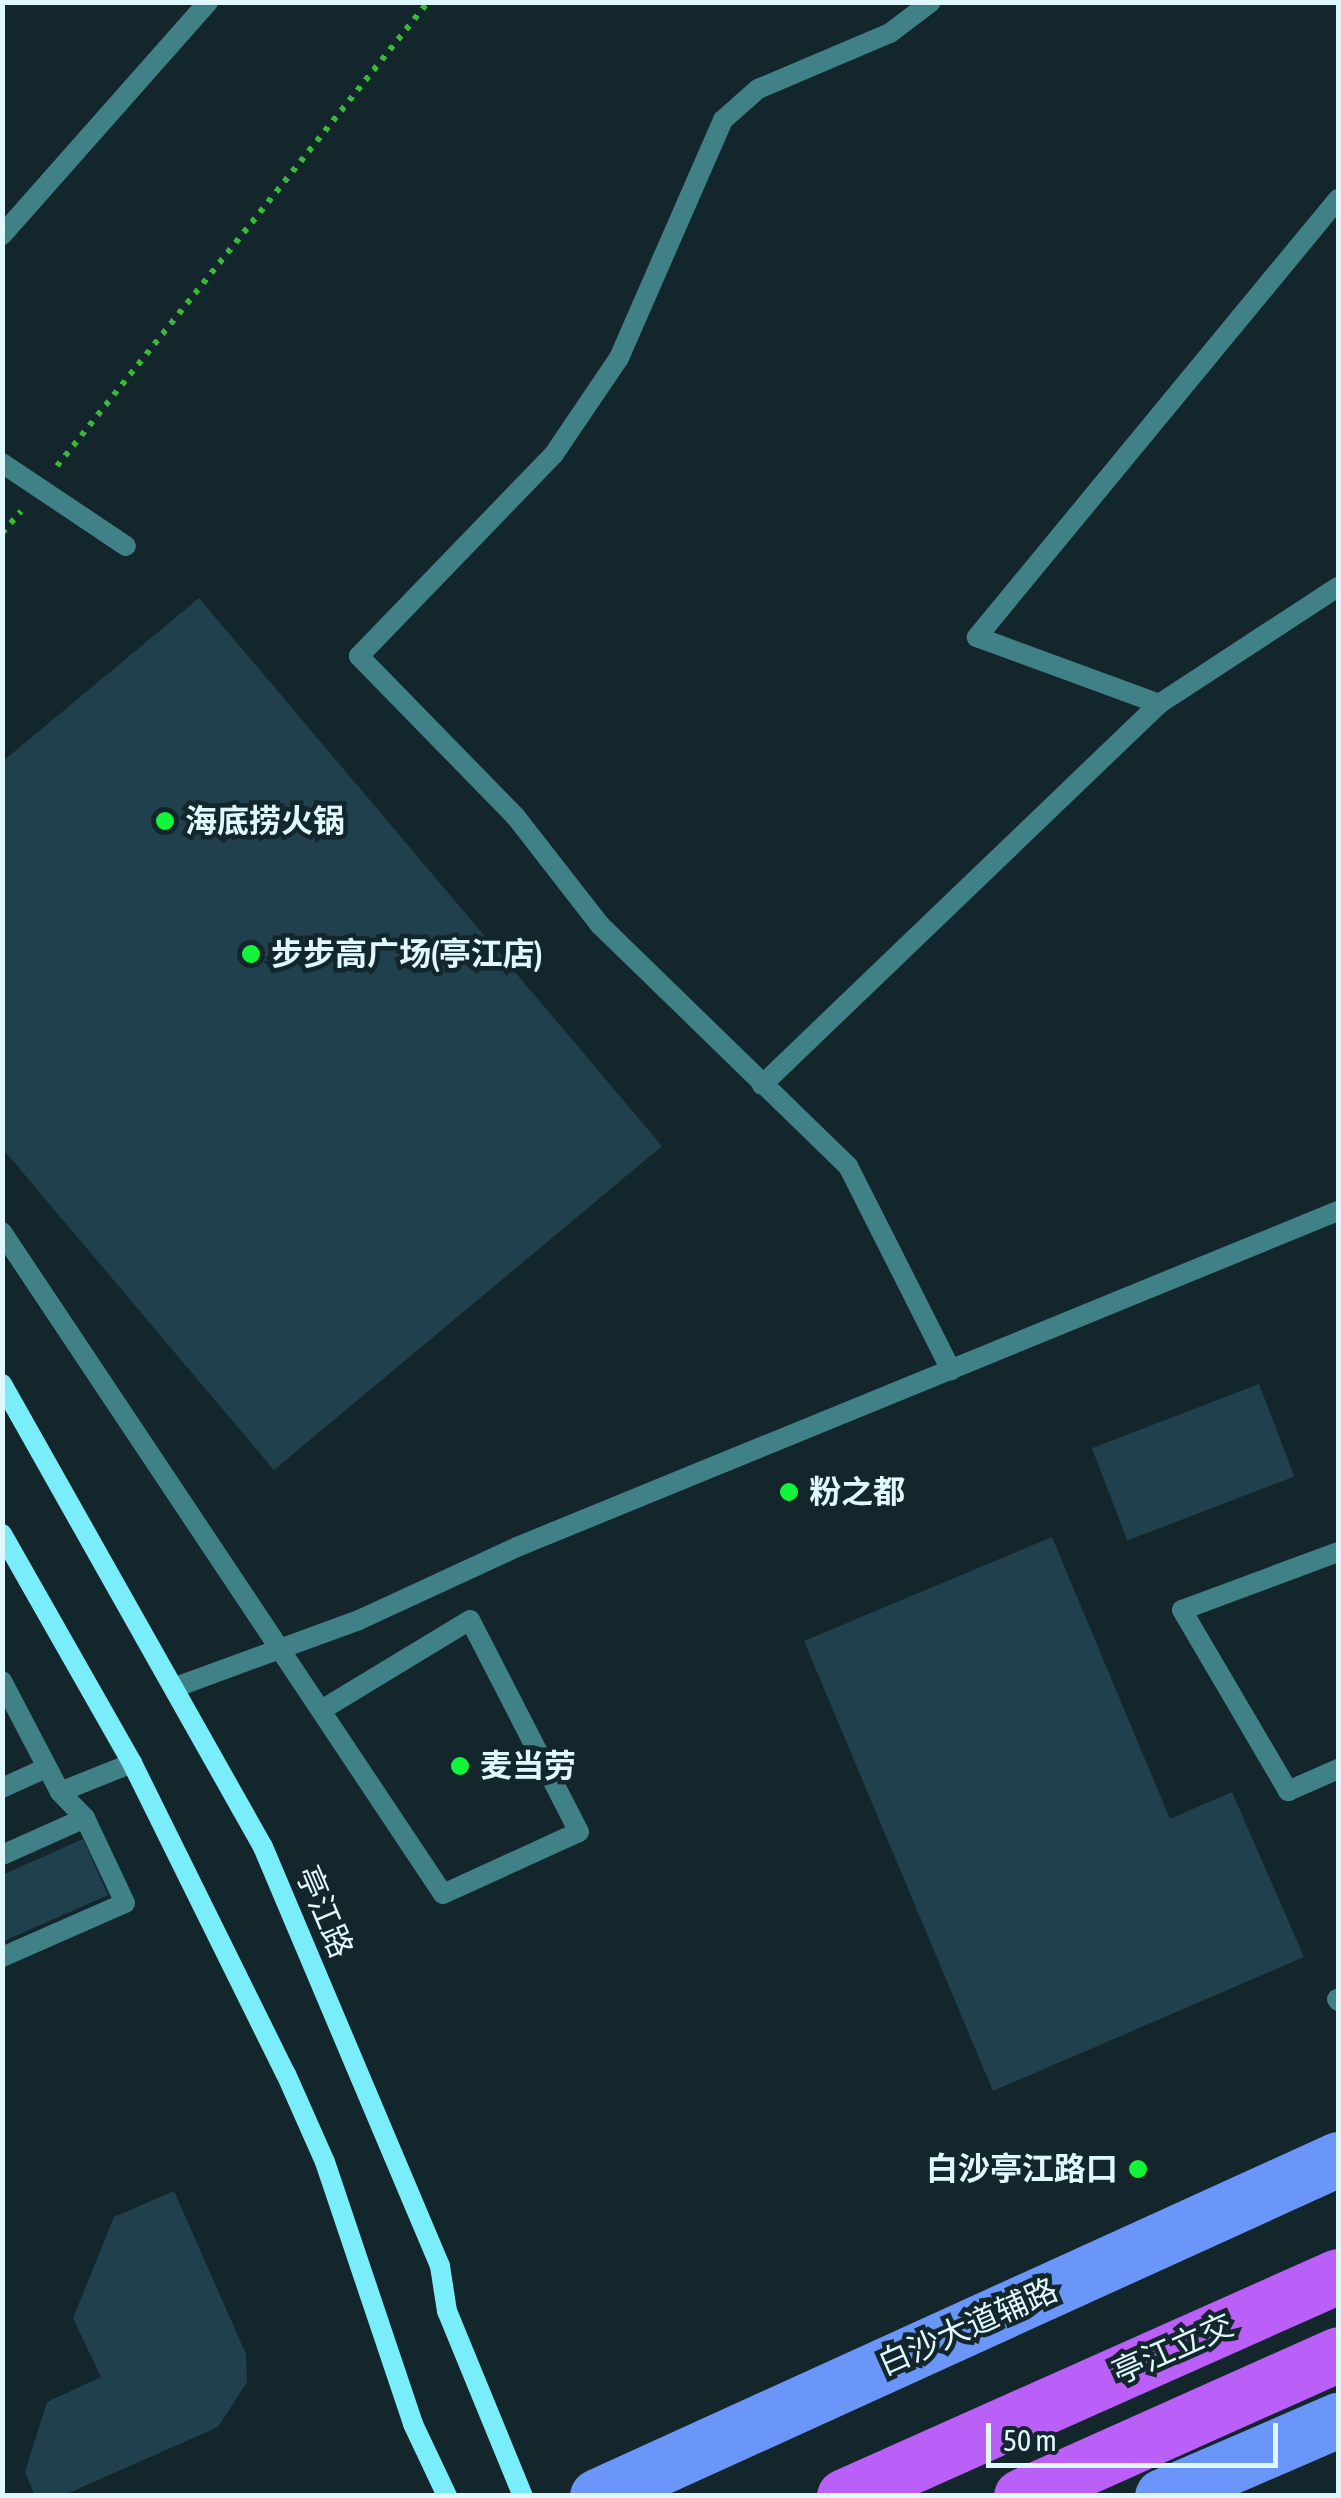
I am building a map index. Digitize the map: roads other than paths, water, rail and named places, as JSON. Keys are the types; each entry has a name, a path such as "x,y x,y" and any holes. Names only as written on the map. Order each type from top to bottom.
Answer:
{"highway":[{"name":"亭江立交","path":"844,2496 1338,2276"},
{"path":"1021,2496 1338,2354"}],"main road":[{"name":"亭江路","path":"2,1384 264,1847 440,2266 447,2311 524,2496"},
{"path":"2,1534 132,1763 326,2162 413,2424 447,2496"},
{"name":"白沙大道辅路","path":"597,2496 1338,2160"},
{"path":"1162,2496 1338,2420"}],"street":[{"path":"2,235 208,2"},
{"path":"931,2 890,33 758,89 723,120 619,358 554,454 359,656 516,817 600,925 848,1166 951,1370"},
{"path":"1159,704 977,637 1338,200"},
{"path":"2,463 126,546"},
{"path":"762,1084 1159,704 1338,587"},
{"path":"176,1686 284,1648 1338,1211"},
{"path":"2,1232 284,1648 323,1709 443,1894 579,1832 470,1620 323,1709"},
{"path":"1338,1552 1182,1610 1288,1791 1338,1769"},
{"path":"2,1681 60,1792 86,1818 125,1903 2,1957"},
{"path":"60,1792 132,1763"},
{"path":"2,1788 46,1768"},
{"path":"2,1855 86,1818"}],"place":[{"name":"海底捞火锅","path":"165,821"},
{"name":"步步高广场(亭江店)","path":"251,954"},
{"name":"粉之都","path":"789,1492"},
{"name":"麦当劳","path":"460,1766"},
{"name":"白沙亭江路口","path":"1138,2169"}]}
